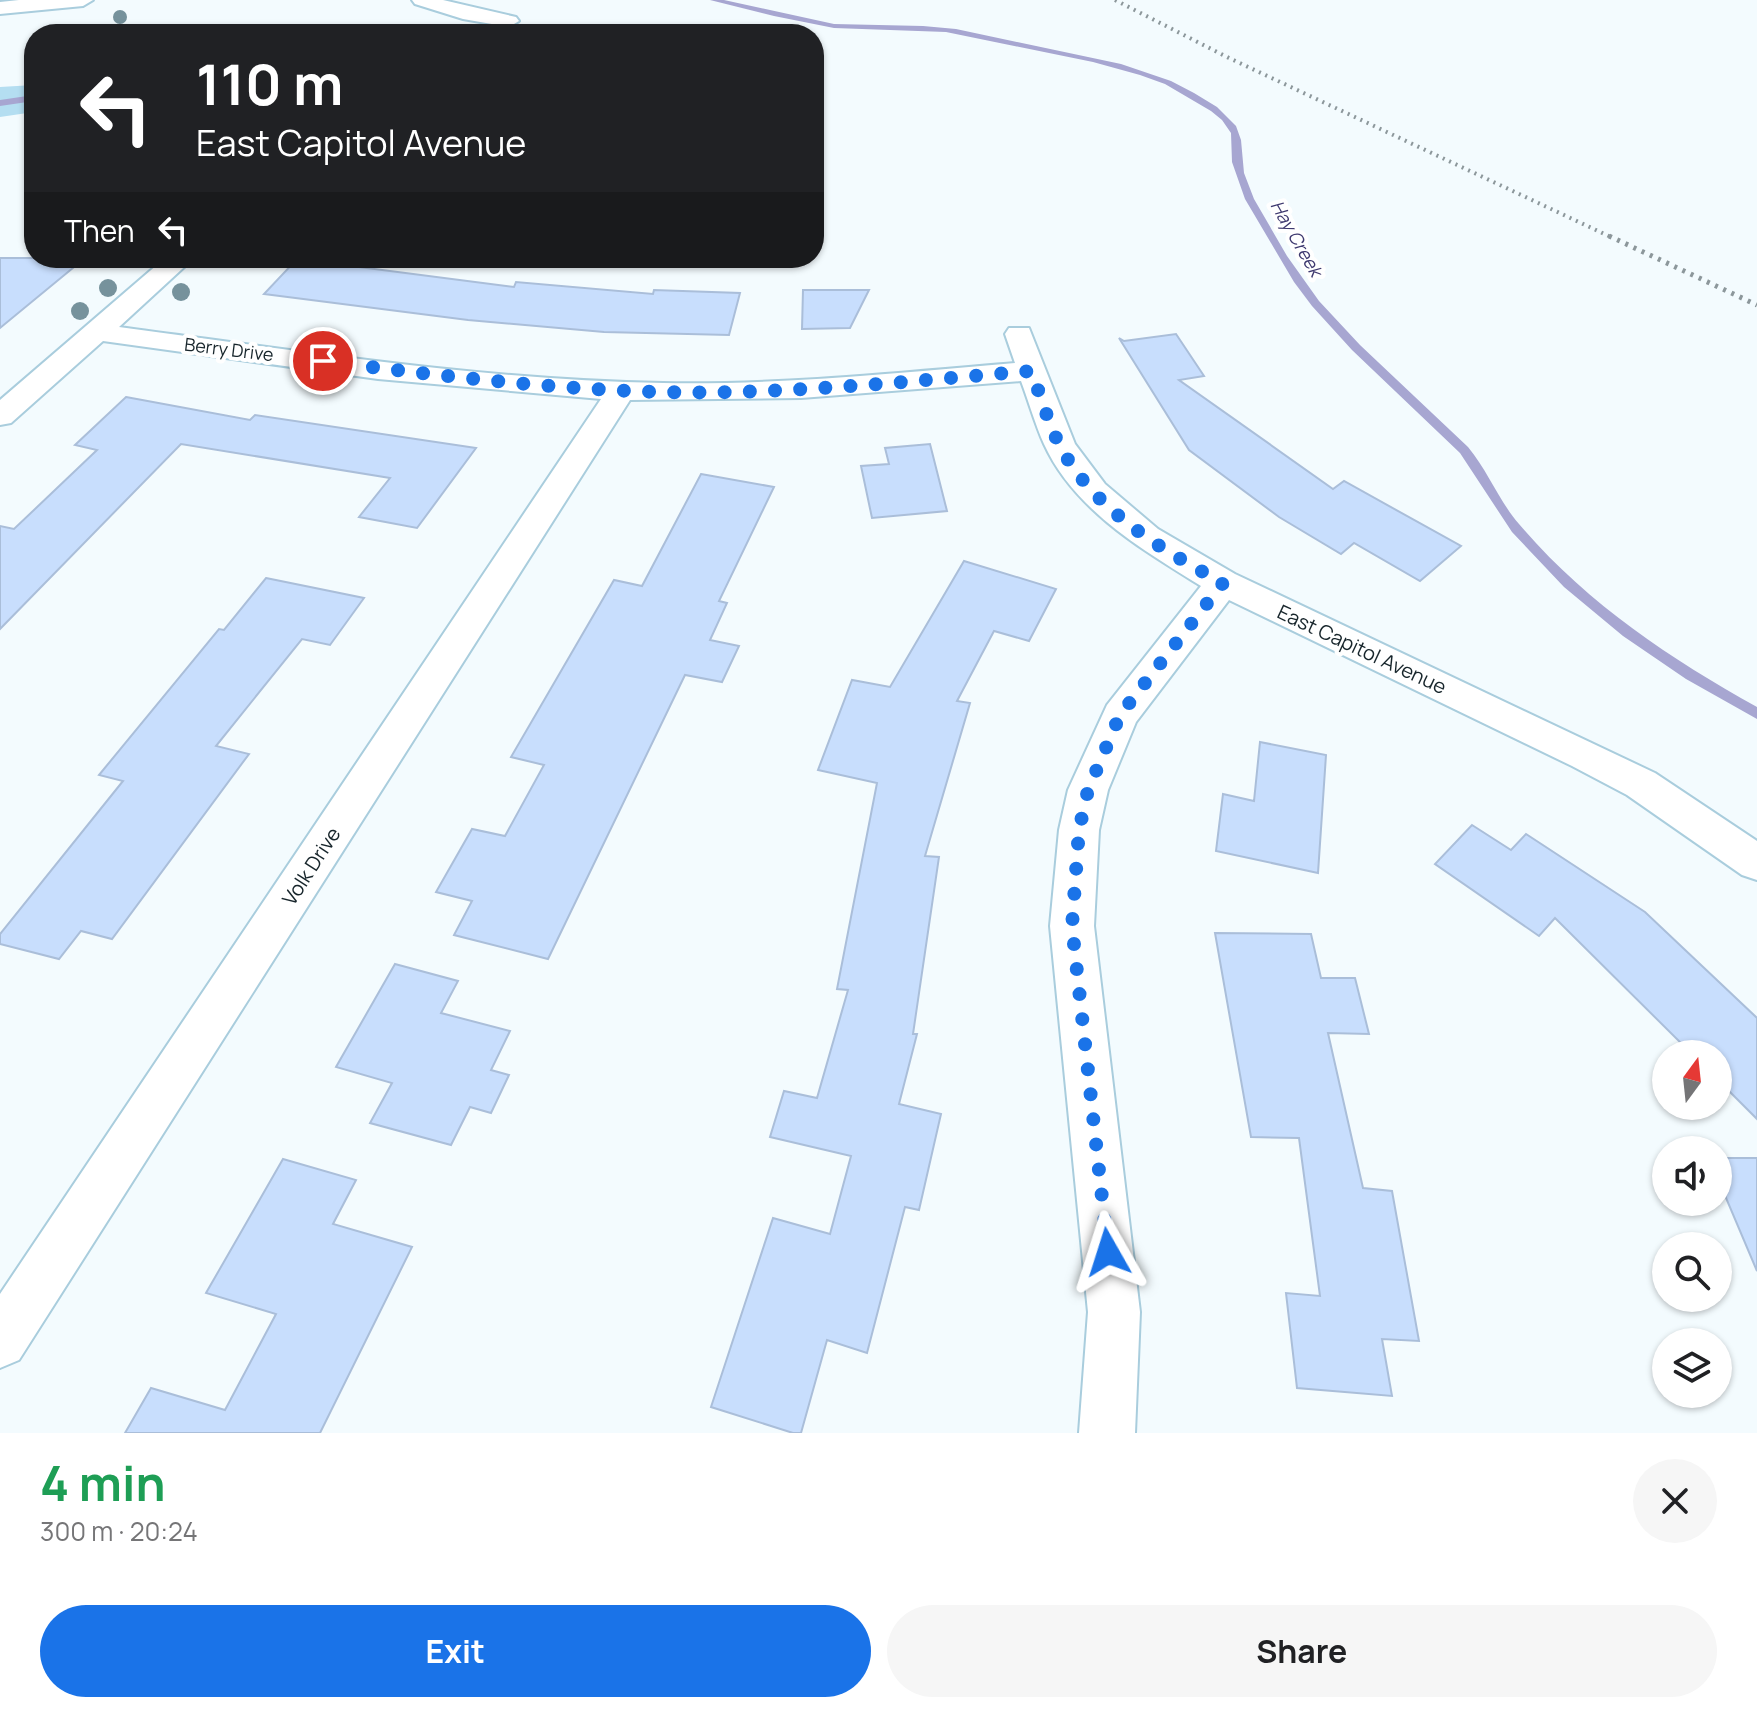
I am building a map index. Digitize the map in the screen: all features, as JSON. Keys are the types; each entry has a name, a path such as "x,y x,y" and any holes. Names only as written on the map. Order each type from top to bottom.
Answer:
{"street":[{"path":"0,8 29,2 83,0"},
{"path":"422,0 454,20 509,21"},
{"path":"0,416 170,268"},
{"name":"Berry Drive","path":"96,332 444,376 621,391 791,389 1031,371"},
{"name":"East Capitol Avenue","path":"1019,334 1060,446 1094,492 1146,537 1223,583 1641,784 1757,863"},
{"name":"Volk Drive","path":"0,1341 621,391"},
{"path":"1107,1433 1114,1312 1072,926 1077,844 1088,790 1120,715 1223,583"}],"shaded area":[{"path":"24,86 24,113 0,117 0,87"}],"building":[{"path":"0,258 24,258 24,268 73,268 0,328"},
{"path":"289,268 367,268 514,287 516,282 653,294 654,290 740,293 729,335 604,332 468,320 264,294"},
{"path":"803,290 869,290 850,328 802,329"},
{"path":"1176,334 1204,376 1179,380 1333,489 1344,481 1461,546 1420,581 1354,543 1341,554 1279,517 1189,450 1119,338 1124,341"},
{"path":"126,397 250,420 255,415 476,448 417,528 359,517 390,478 181,444 0,629 0,526 14,529 97,450 75,445"},
{"path":"930,444 947,511 872,518 861,466 889,464 885,448"},
{"path":"701,474 774,487 719,601 727,603 710,640 739,646 722,682 685,675 548,959 454,935 472,901 436,892 472,829 505,836 544,765 511,757 614,580 642,586"},
{"path":"964,561 1056,589 1029,641 994,631 957,701 970,703 925,856 939,857 913,1034 917,1034 899,1104 941,1114 919,1210 905,1207 867,1353 827,1340 801,1433 793,1433 711,1407 773,1218 830,1234 851,1156 770,1137 784,1091 817,1098 848,990 837,989 877,783 818,770 852,680 890,687"},
{"path":"266,578 364,598 330,645 302,639 216,746 249,754 112,939 81,931 59,959 0,944 0,934 123,781 99,775 219,629 224,630"},
{"path":"1260,742 1326,755 1318,873 1216,851 1223,794 1254,801"},
{"path":"1472,825 1511,850 1526,834 1645,912 1757,1018 1757,1119 1732,1094 1732,1040 1678,1040 1555,918 1539,936 1435,864"},
{"path":"1215,933 1311,934 1321,978 1355,978 1369,1034 1328,1033 1363,1188 1392,1191 1419,1341 1382,1339 1392,1396 1297,1388 1286,1293 1320,1296 1299,1138 1251,1137"},
{"path":"395,964 458,981 441,1013 510,1031 491,1070 509,1075 491,1113 470,1107 451,1145 370,1123 392,1083 336,1067"},
{"path":"1732,1158 1757,1158 1757,1271 1732,1212"},
{"path":"283,1159 356,1180 333,1224 412,1247 320,1433 125,1433 151,1388 225,1410 276,1314 206,1293"}],"waterway":[{"name":"Hay Creek","path":"714,0 823,24"},
{"name":"Hay Creek","path":"824,24 946,30 1093,60 1168,83 1214,109 1232,126 1244,186 1265,228 1298,280 1335,326 1464,450 1516,529 1598,609 1659,654 1757,714"},
{"path":"0,103 24,99"}],"railway":[{"path":"1115,0 1229,58 1613,238"},
{"path":"1609,236 1757,305"}],"route":[{"path":"323,361 486,381 664,392 791,389 1031,371 1060,446 1094,492 1146,537 1223,583 1142,682 1120,715 1088,790 1079,830 1073,873 1072,926 1108,1252"}]}
